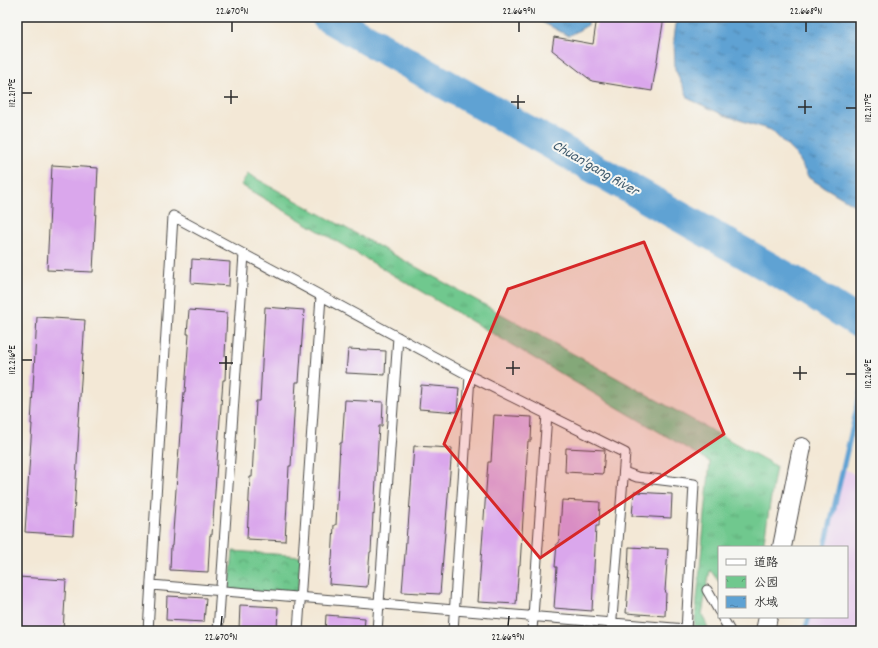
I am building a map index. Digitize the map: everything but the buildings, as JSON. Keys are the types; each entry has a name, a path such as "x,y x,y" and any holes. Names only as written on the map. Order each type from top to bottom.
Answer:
{"street":[{"path":"782,546 802,447"},
{"path":"765,631 768,618"}],"lane":[{"path":"148,631 173,216 470,376 625,453 612,627"},
{"path":"218,631 244,254"},
{"path":"298,631 321,296"},
{"path":"377,631 398,337"},
{"path":"453,631 470,376"},
{"path":"532,631 548,414"},
{"path":"151,585 533,617 612,627 686,630 694,484 637,477 624,472"},
{"path":"707,590 718,610"},
{"path":"723,618 730,631"}],"highlighted area":[{"path":"644,242 724,434 540,558 444,444 508,289"}],"shaded area":[{"path":"843,468 861,478 861,631 805,631 809,618 848,618 848,546 825,546"}],"green space":[{"path":"248,174 776,466 763,546 718,546 718,581 710,570 702,614 709,631 694,631 710,462 241,185"},
{"path":"233,551 301,556 298,597 229,591"}],"water":[{"path":"532,17 589,17 588,25 569,36"},
{"path":"677,17 861,17 861,209 809,178 796,155 771,130 724,115 689,99 675,69 674,39"}],"waterway":[{"name":"Chuan'gang River","path":"327,17 795,282 861,324"},
{"path":"825,546 861,390"},
{"path":"805,631 809,618"}]}
